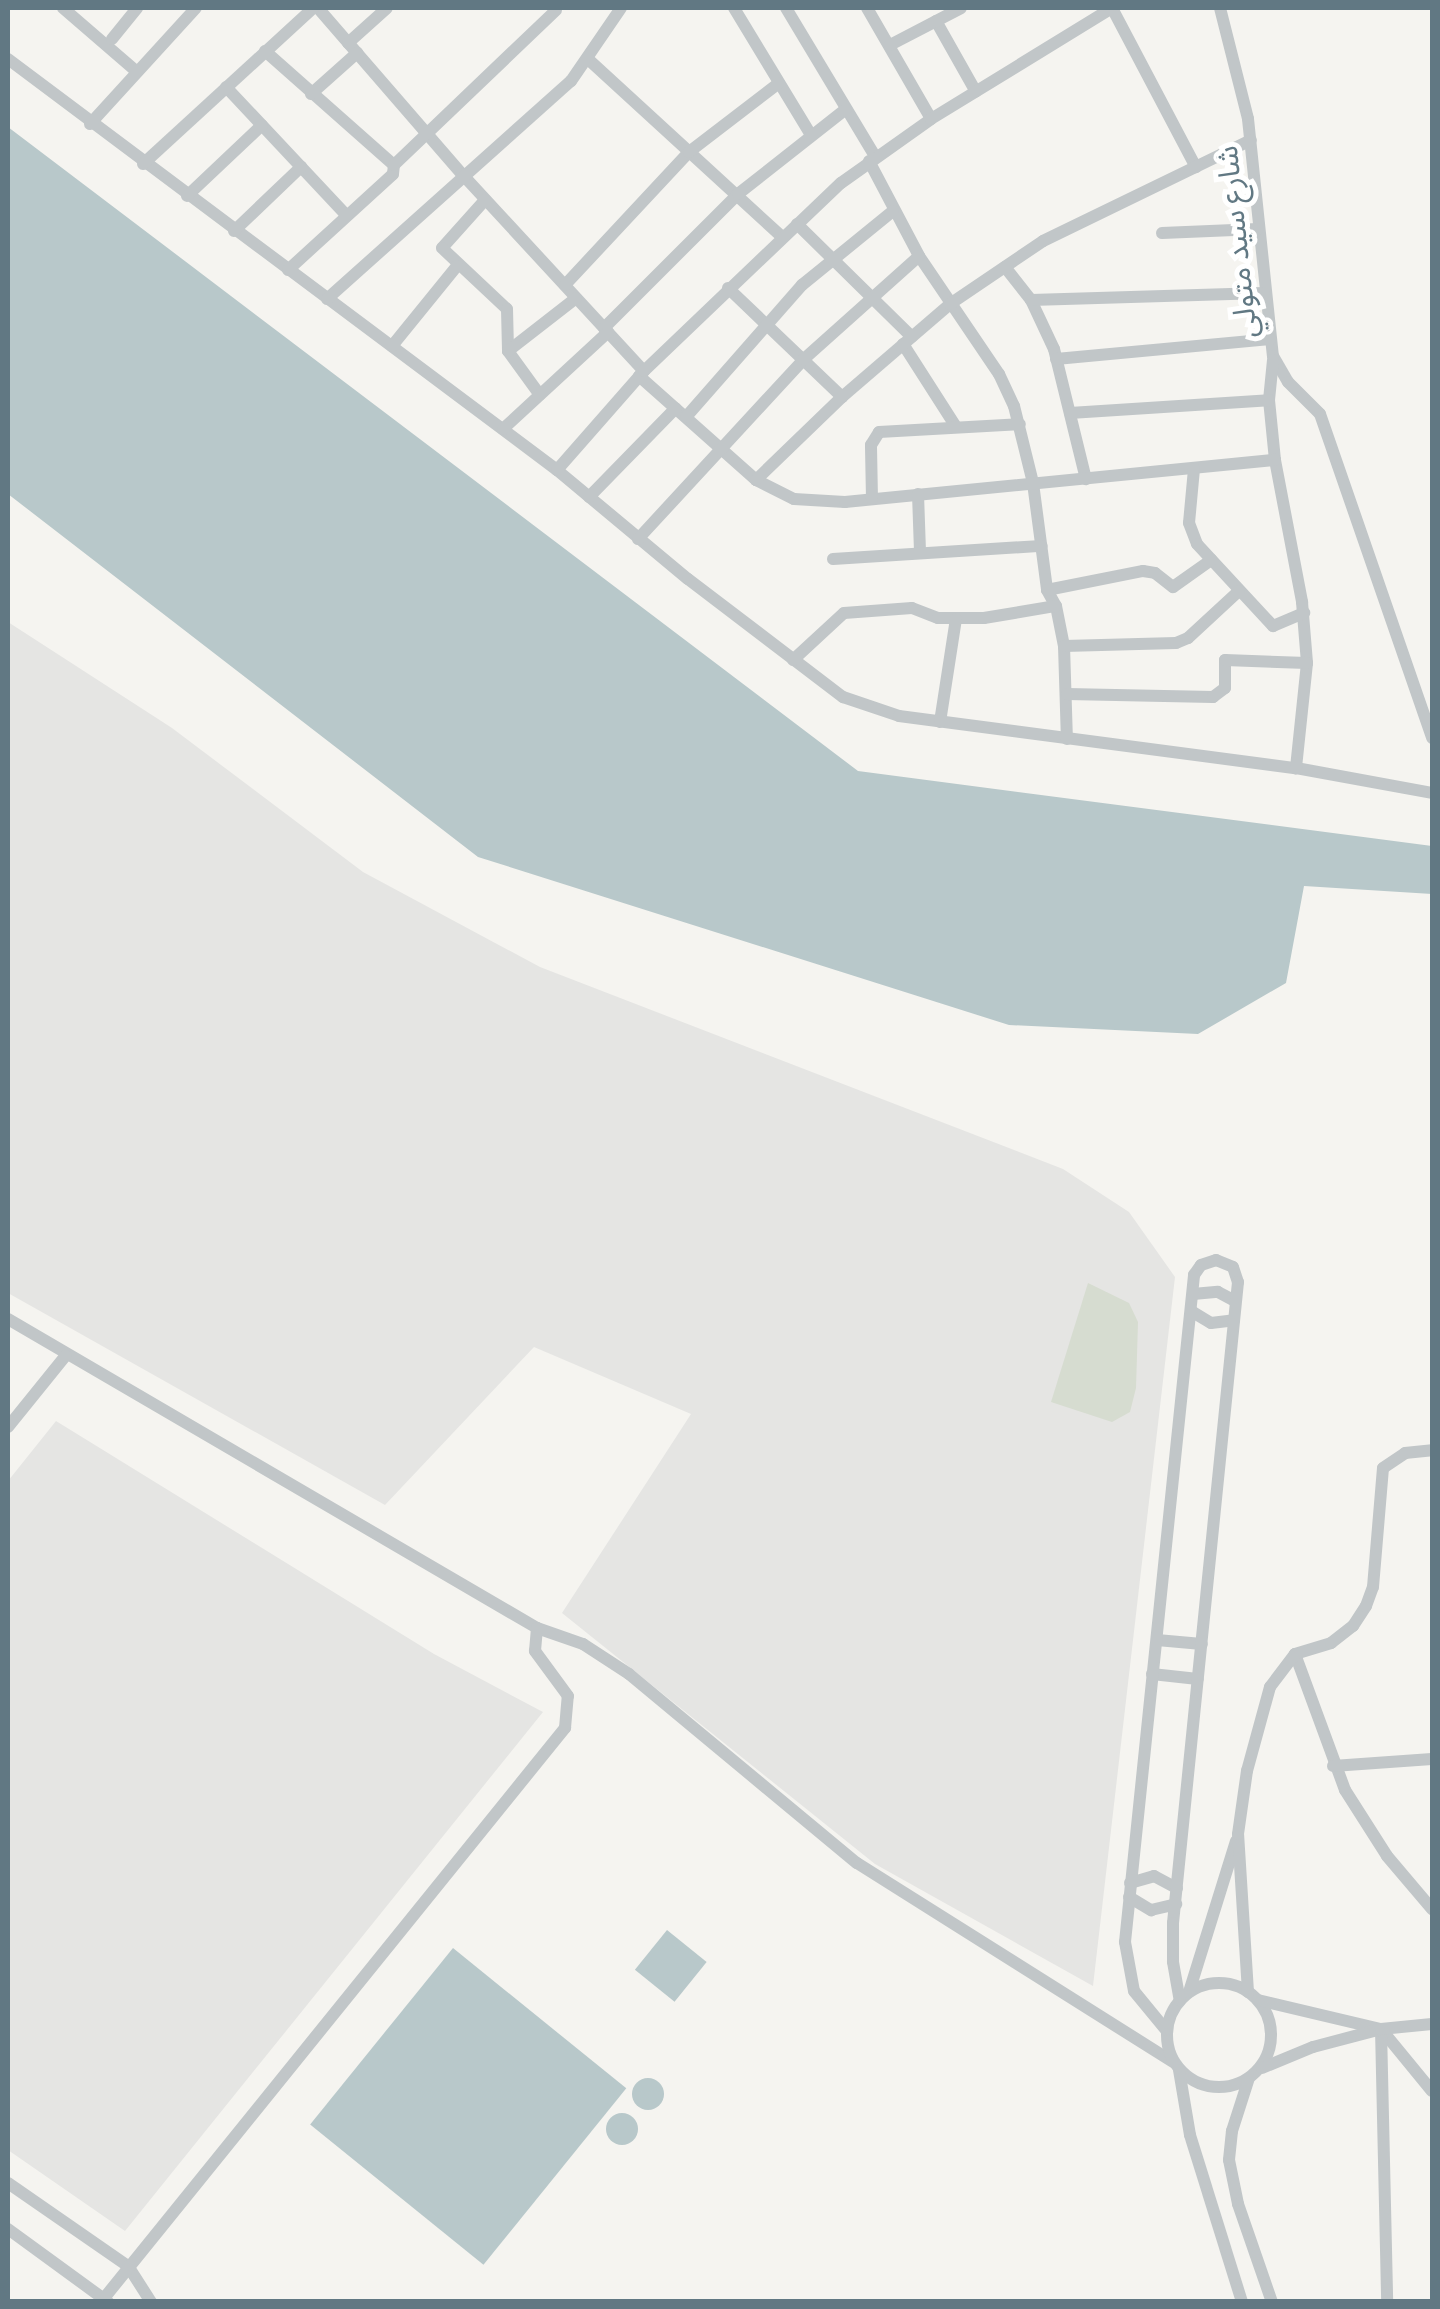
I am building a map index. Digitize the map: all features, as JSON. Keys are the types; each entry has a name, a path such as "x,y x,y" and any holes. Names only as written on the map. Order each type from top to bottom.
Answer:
{"street":[{"path":"63,8 136,71"},
{"path":"112,38 137,8"},
{"path":"90,124 196,8"},
{"path":"143,164 315,8 641,373 756,480 794,499 872,499 1275,460"},
{"path":"311,94 387,8"},
{"path":"327,298 570,81 589,60 621,8"},
{"path":"734,8 811,134"},
{"path":"786,8 846,108 919,256 999,374 1020,424 1033,483 1047,590 1056,606 1064,646 1067,739"},
{"path":"867,8 932,119"},
{"path":"557,470 641,373 782,236 872,158 1112,8 1196,167"},
{"name":"شارع سيد متولي","path":"1220,8 1250,140 1273,356 1288,382 1320,414 1432,738"},
{"path":"890,46 953,9"},
{"path":"288,270 393,174 394,165 556,10"},
{"path":"936,21 976,92"},
{"path":"266,51 394,165"},
{"path":"8,59 143,164 557,470 638,539 854,703 940,722 1296,768 1432,793"},
{"path":"589,60 782,236"},
{"path":"565,286 689,152 779,83"},
{"path":"226,87 346,215"},
{"path":"503,429 738,194 846,108"},
{"path":"187,196 262,125"},
{"path":"756,480 842,396 950,304 1005,266 1043,241 1250,140"},
{"path":"234,231 300,166"},
{"path":"485,200 442,242 457,266 507,308 508,351 540,395"},
{"path":"589,498 681,413 834,258 894,211"},
{"path":"797,224 872,295 908,340 956,427"},
{"path":"1162,233 1258,229"},
{"path":"638,539 804,359 919,256"},
{"path":"392,346 457,266"},
{"path":"1005,266 1031,300 1056,360 1086,478"},
{"path":"728,288 842,396"},
{"path":"1031,300 1264,293"},
{"path":"508,351 576,298"},
{"path":"1056,360 1270,339"},
{"path":"1273,356 1269,400 1275,460 1304,613 1307,663 1296,768"},
{"path":"1070,413 1269,400"},
{"path":"872,499 874,435 1020,424"},
{"path":"1194,469 1190,530 1211,560 1273,626 1304,613"},
{"path":"918,494 920,552"},
{"path":"833,559 1042,546"},
{"path":"1047,590 1143,571 1155,573 1173,588 1211,560"},
{"path":"1064,646 1176,643 1188,638 1239,591"},
{"path":"793,660 844,613 912,608 956,618 1056,606"},
{"path":"940,722 956,618"},
{"path":"1067,694 1213,697 1225,688 1225,660 1307,663"},
{"path":"1184,1996 1172,1943 1238,1275 1233,1266 1216,1260 1196,1269 1192,1294 1125,1942 1128,1975 1142,2006 1166,2030 1196,2154 1242,2302"},
{"path":"1192,1294 1218,1292 1235,1301"},
{"path":"1192,1311 1211,1323 1234,1320"},
{"path":"8,1318 536,1628 583,1644 630,1674 857,1862 1205,2086 1220,2088 1312,2047 1381,2030 1432,2024"},
{"path":"8,1427 66,1355"},
{"path":"1166,2030 1184,1996 1238,1834 1247,1772 1270,1687 1295,1654 1331,1644 1353,1626 1373,1587 1383,1468 1405,1453 1432,1450"},
{"path":"8,2229 107,2299 128,2266 565,1728 568,1696 535,1651 536,1628"},
{"path":"1156,1640 1202,1644"},
{"path":"1295,1654 1333,1766 1372,1834 1432,1908"},
{"path":"1152,1674 1198,1679"},
{"path":"1333,1766 1432,1759"},
{"path":"1238,1834 1253,1996 1271,2027 1271,2042 1232,2131 1229,2160 1244,2224 1272,2302"},
{"path":"1129,1890 1154,1876 1177,1888"},
{"path":"1129,1890 1151,1910 1176,1904"},
{"path":"1184,1996 1218,1983 1381,2030 1432,2091"},
{"path":"1381,2030 1387,2302"},
{"path":"8,2183 128,2266 151,2302"}],"shaded area":[{"path":"8,127 858,771 1432,846 1432,894 1304,886 1286,983 1198,1034 1009,1025 478,857 8,494"},
{"path":"8,622 172,728 363,872 540,967 1063,1169 1129,1212 1175,1277 1093,1986 875,1864 562,1613 691,1414 534,1347 385,1505 8,1293"},
{"path":"1088,1283 1129,1303 1138,1322 1136,1388 1130,1412 1112,1422 1051,1402"},
{"path":"56,1421 434,1654 543,1712 125,2231 8,2150 8,1481"},
{"path":"667,1930 707,1962 675,2002 635,1970"},
{"path":"453,1948 626,2088 483,2265 310,2124"},
{"path":"648,2078 659,2083 664,2094 659,2105 648,2110 637,2105 632,2094 637,2083"},
{"path":"622,2113 633,2118 638,2129 633,2140 622,2145 611,2140 606,2129 611,2118"}]}
